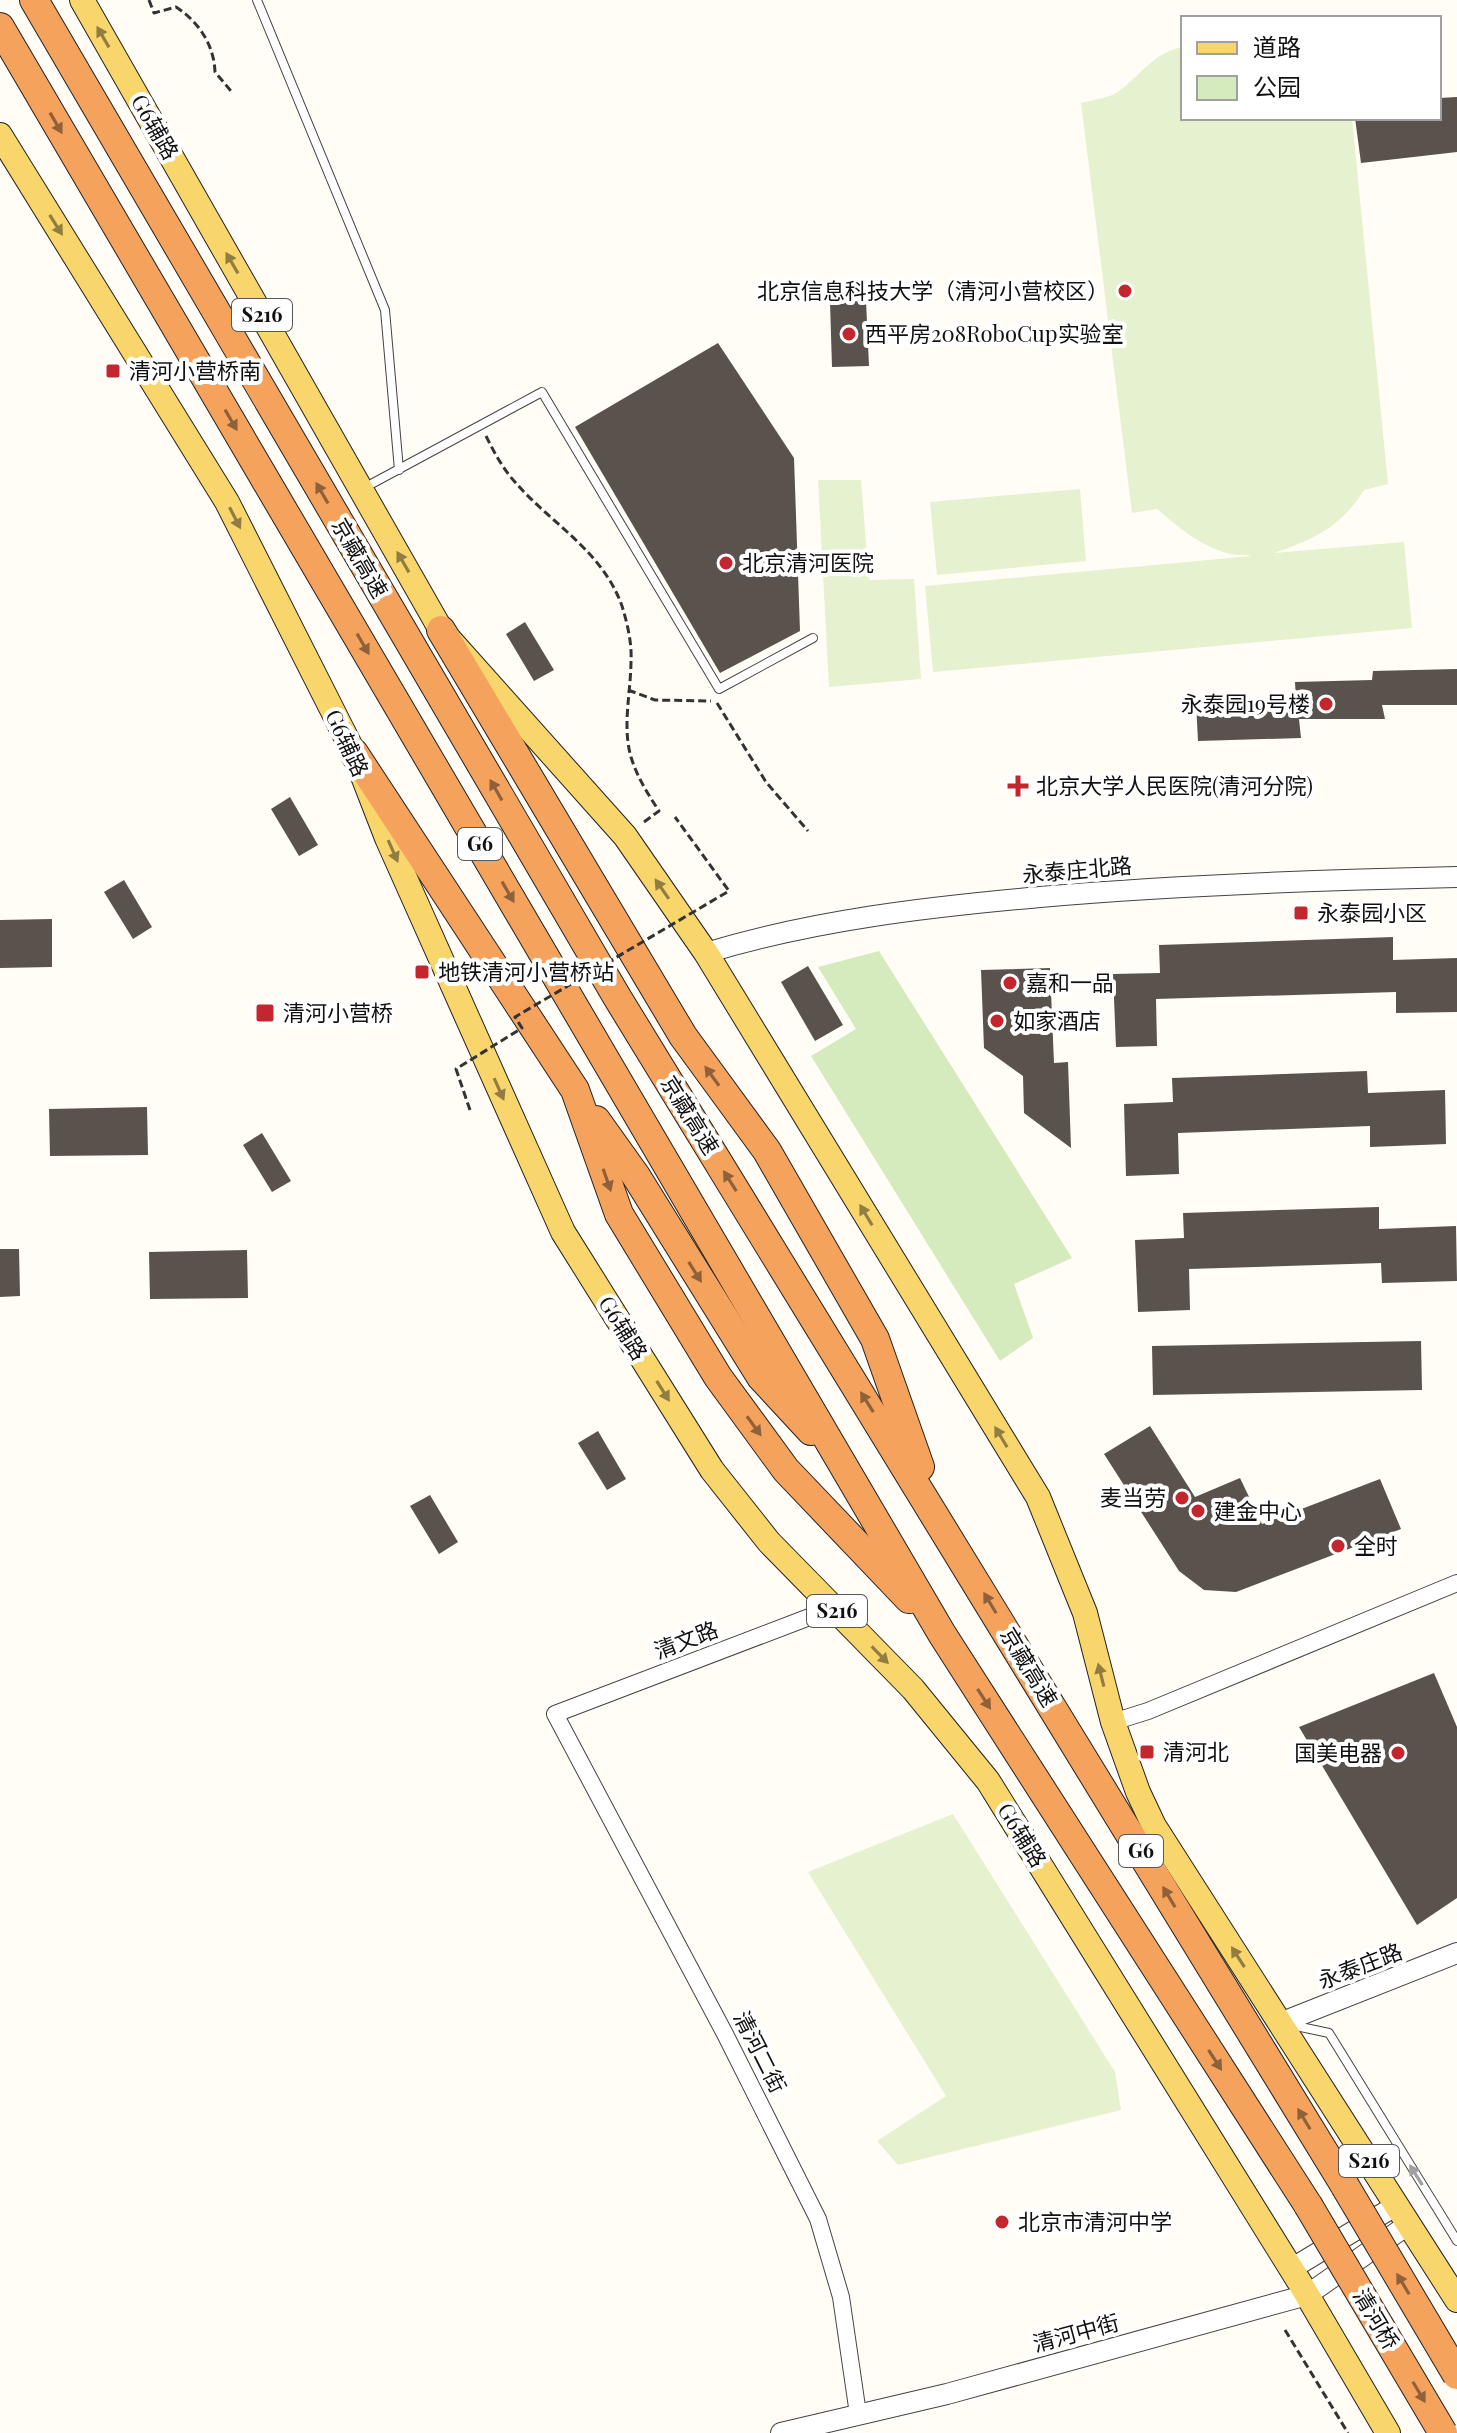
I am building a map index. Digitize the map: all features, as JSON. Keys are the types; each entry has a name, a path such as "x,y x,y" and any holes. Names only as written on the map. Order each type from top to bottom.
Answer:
{"highway":[{"name":"京藏高速","path":"34,0 617,997 1345,2186"},
{"name":"京藏高速","path":"0,27 942,1634 1308,2205"},
{"path":"441,630 683,1036 767,1151 875,1339 937,1516"},
{"path":"354,753 575,1090 636,1176 761,1377 846,1469"},
{"path":"575,1090 619,1214 718,1377 786,1470 942,1634"},
{"name":"清河桥","path":"1345,2186 1457,2375"},
{"name":"清河桥","path":"1308,2205 1443,2433"}],"main road":[{"name":"G6辅路","path":"82,0 441,630 625,836 706,953 1038,1497 1085,1613 1113,1722 1138,1792 1154,1826 1457,2300"},
{"name":"G6辅路","path":"0,135 227,502 354,753 387,838 563,1232 712,1470 769,1542 913,1689 988,1781 1299,2282 1388,2433"}],"street":[{"name":"永泰庄北路","path":"706,953 917,908 1168,886 1457,877"},
{"path":"1113,1722 1148,1711 1457,1583"},
{"name":"清文路","path":"555,1714 833,1608"},
{"name":"清河二街","path":"555,1714 725,2034 818,2219 841,2297 860,2423"},
{"name":"永泰庄路","path":"1280,2023 1456,1956"},
{"path":"1299,2282 1403,2214"},
{"path":"1299,2282 1403,2214"},
{"name":"清河中街","path":"781,2433 860,2423 944,2383 1299,2282"}],"lane":[{"path":"257,0 385,310 399,470"},
{"path":"362,490 542,392 719,689 813,638"},
{"path":"1280,2023 1329,2033 1457,2241"}],"path":[{"path":"149,0 154,13 176,7 196,25 214,54 215,72 231,91"},
{"path":"481,425 493,451 515,482 592,555 622,606 631,660 628,690 631,756 643,787 659,811 625,836"},
{"path":"628,690 655,700 705,703 716,700 766,782 808,831"},
{"path":"470,1110 456,1069 522,1028 515,1017 729,891 675,817"},
{"path":"1285,2330 1348,2433"}],"green space":[{"path":"1181,48 1181,120 1352,120 1388,484 1364,490 1336,523 1302,543 1274,553 1404,542 1412,628 933,672 925,586 1251,556 1230,554 1207,545 1157,509 1132,513 1081,103 1115,93 1156,59"},
{"path":"818,480 861,480 869,580 914,579 921,679 829,687"},
{"path":"1080,489 1086,561 937,575 930,502"},
{"path":"879,951 1072,1258 1014,1284 1033,1338 1000,1361 811,1056 856,1029 818,967"},
{"path":"953,1814 1115,2072 1121,2110 898,2165 877,2141 946,2096 808,1872"}],"building":[{"path":"1457,97 1457,152 1361,163 1355,120 1441,120 1441,98"},
{"name":"西平房208RoboCup实验室","path":"866,301 869,366 832,367 830,302"},
{"name":"北京清河医院","path":"718,343 794,458 800,631 720,673 575,427"},
{"path":"525,622 554,670 534,681 506,634"},
{"name":"永泰园19号楼","path":"1457,669 1457,705 1382,705 1385,719 1299,719 1301,738 1198,741 1196,702 1296,700 1295,682 1372,680 1373,671"},
{"path":"290,797 318,845 299,856 271,809"},
{"path":"124,880 152,927 133,939 104,892"},
{"path":"52,919 52,967 0,968 0,920"},
{"path":"1393,937 1393,960 1457,958 1457,1012 1396,1013 1396,992 1156,999 1157,1046 1116,1047 1113,974 1160,973 1159,945"},
{"path":"808,966 843,1025 815,1041 781,982"},
{"path":"1050,968 1054,1063 1068,1062 1071,1148 1024,1113 1023,1076 984,1048 981,970"},
{"path":"1367,1071 1368,1093 1445,1090 1446,1144 1370,1147 1370,1126 1178,1133 1179,1174 1126,1176 1124,1104 1173,1102 1172,1078"},
{"path":"147,1107 148,1155 50,1156 49,1109"},
{"path":"262,1133 291,1181 272,1192 243,1145"},
{"path":"1379,1207 1379,1229 1456,1226 1457,1281 1382,1283 1381,1263 1189,1269 1190,1310 1138,1312 1135,1240 1184,1238 1183,1213"},
{"path":"0,1249 19,1249 20,1296 0,1297"},
{"path":"247,1250 248,1298 150,1299 149,1252"},
{"path":"1421,1341 1422,1390 1153,1395 1152,1346"},
{"name":"建金中心","path":"1150,1426 1195,1497 1240,1478 1262,1524 1380,1479 1401,1529 1236,1592 1204,1590 1179,1571 1104,1454"},
{"path":"598,1431 626,1479 607,1490 578,1443"},
{"path":"430,1495 458,1542 439,1554 410,1506"},
{"path":"1434,1673 1457,1727 1457,1898 1417,1925 1299,1727"}],"place":[{"name":"北京信息科技大学（清河小营校区）","path":"1125,291"},
{"name":"西平房208RoboCup实验室","path":"849,334"},
{"name":"清河小营桥南","path":"113,371"},
{"name":"北京清河医院","path":"726,563"},
{"name":"永泰园19号楼","path":"1326,704"},
{"name":"北京大学人民医院(清河分院)","path":"1018,786"},
{"name":"永泰园小区","path":"1301,913"},
{"name":"地铁清河小营桥站","path":"422,972"},
{"name":"嘉和一品","path":"1010,983"},
{"name":"清河小营桥","path":"265,1013"},
{"name":"如家酒店","path":"997,1021"},
{"name":"麦当劳","path":"1182,1498"},
{"name":"建金中心","path":"1198,1511"},
{"name":"全时","path":"1338,1546"},
{"name":"清河北","path":"1147,1752"},
{"name":"国美电器","path":"1398,1753"},
{"name":"北京市清河中学","path":"1002,2222"}]}
